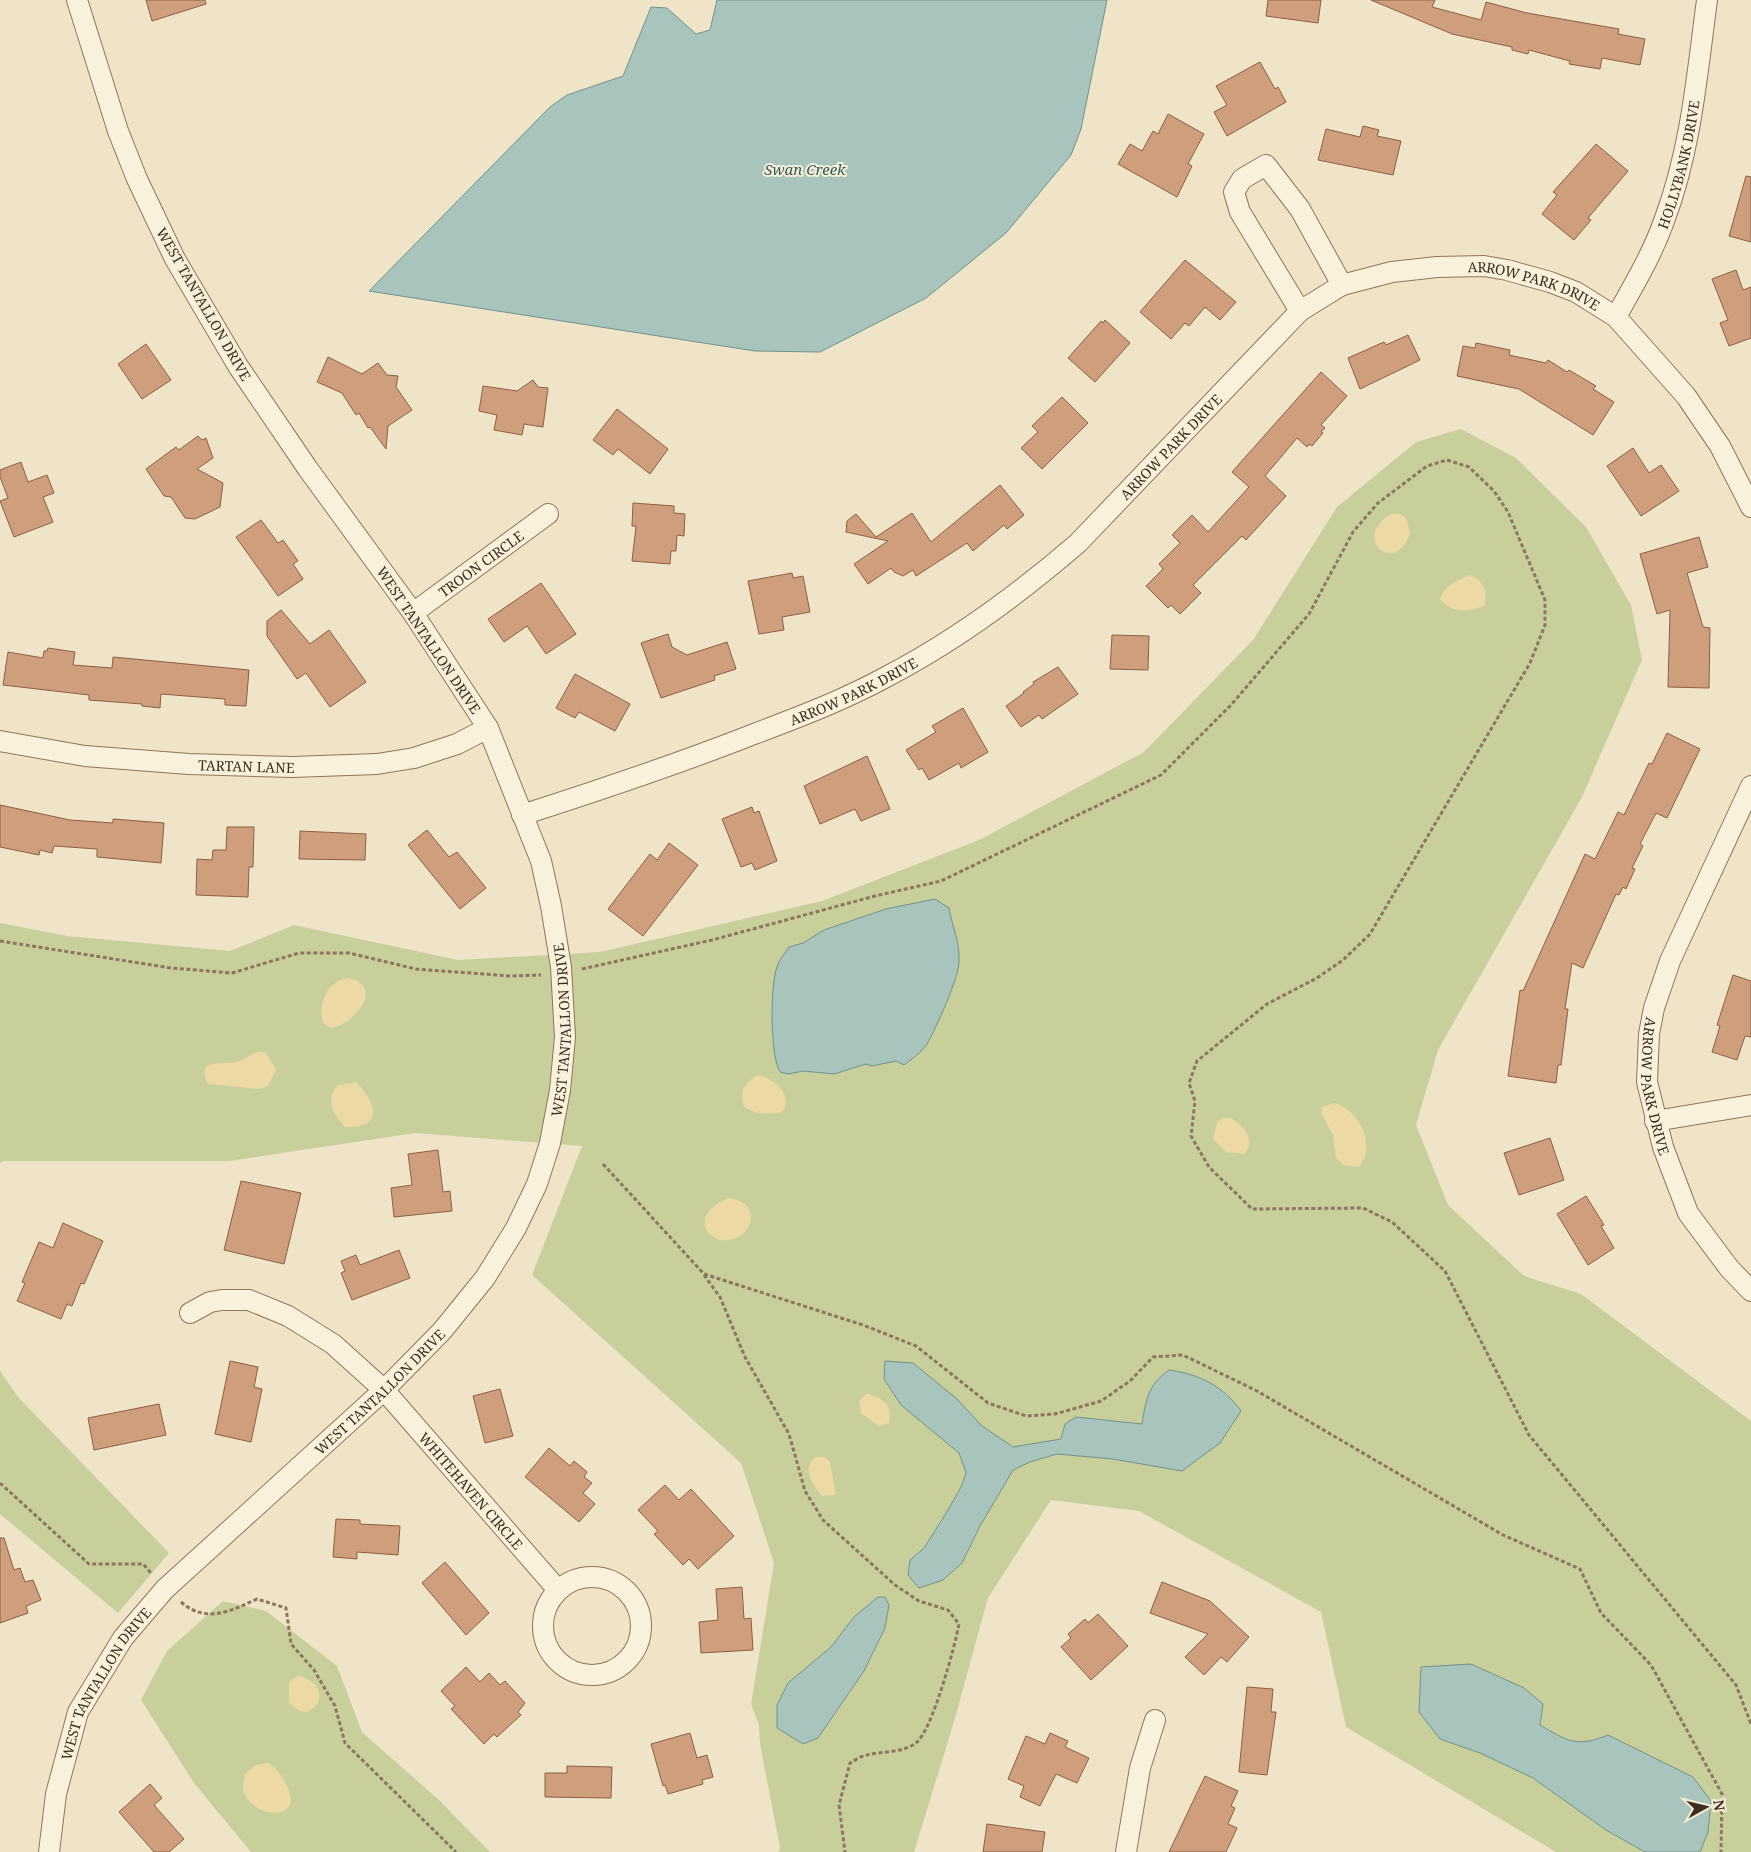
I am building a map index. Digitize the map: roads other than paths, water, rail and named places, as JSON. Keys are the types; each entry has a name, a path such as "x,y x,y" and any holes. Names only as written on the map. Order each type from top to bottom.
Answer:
{"street":[{"name":"WEST TANTALLON DRIVE","path":"49,1852 56,1794 78,1712 123,1638 165,1589 384,1390 442,1331 485,1278 516,1228 537,1184 550,1143 560,1090 565,1037 561,974 551,906 541,860 488,728 413,613 308,469 238,366 175,259 137,179 118,130 77,0"},
{"name":"HOLLYBANK DRIVE","path":"1616,317 1646,264 1664,223 1686,153 1707,0"},
{"path":"1300,311 1240,212 1234,192 1242,179 1266,165 1300,209 1342,285"},
{"name":"ARROW PARK DRIVE","path":"522,815 718,748 793,719 844,698 928,653 1037,578 1078,543 1300,311 1342,285 1392,272 1413,269 1484,266 1550,282 1576,292 1616,317 1686,396 1720,446 1751,506"},
{"name":"TROON CIRCLE","path":"413,613 548,514"},
{"name":"TARTAN LANE","path":"0,740 85,756 189,764 292,767 378,764 414,758 456,744 488,728"},
{"name":"ARROW PARK DRIVE","path":"1751,786 1670,961 1654,1008 1649,1034 1647,1082 1663,1148 1688,1213 1729,1268 1751,1291"},
{"path":"1655,1121 1751,1105"},
{"name":"WHITEHAVEN CIRCLE","path":"190,1313 210,1302 249,1300 271,1308 333,1344 384,1390 558,1590"},
{"path":"588,1577 604,1578 619,1585 635,1603 641,1626 638,1643 631,1657 619,1668 603,1674 587,1676 571,1671 560,1663 547,1646 543,1625 550,1600 558,1590 572,1581 588,1577"},
{"path":"1126,1852 1140,1768 1156,1720"}],"water":[{"name":"Swan Creek","path":"717,0 1107,0 1081,129 1071,155 1006,233 926,298 820,352 755,351 369,291 550,107 567,95 623,76 651,7 667,8 696,34 710,30"},
{"path":"935,899 949,908 957,941 959,961 955,979 946,1003 931,1037 922,1050 904,1065 896,1061 872,1066 866,1064 834,1074 803,1071 789,1074 780,1072 774,1051 773,989 778,964 789,947 803,943 824,930 886,909"},
{"path":"885,1361 913,1363 957,1399 982,1426 1013,1447 1061,1439 1065,1424 1076,1417 1142,1424 1145,1407 1152,1387 1169,1370 1200,1378 1210,1383 1234,1402 1241,1411 1220,1443 1182,1471 1113,1459 1057,1454 1030,1462 1013,1470 980,1526 962,1563 943,1580 919,1588 908,1575 910,1560 924,1548 961,1487 966,1473 959,1453 901,1405 884,1379"},
{"path":"878,1597 885,1597 889,1605 885,1628 864,1671 818,1738 803,1744 777,1728 777,1705 788,1683 831,1647 854,1617"},
{"path":"1471,1664 1524,1688 1543,1704 1540,1725 1565,1739 1580,1742 1608,1735 1693,1777 1711,1801 1708,1832 1700,1852 1645,1852 1606,1830 1533,1778 1480,1753 1440,1739 1419,1712 1421,1667"}]}
